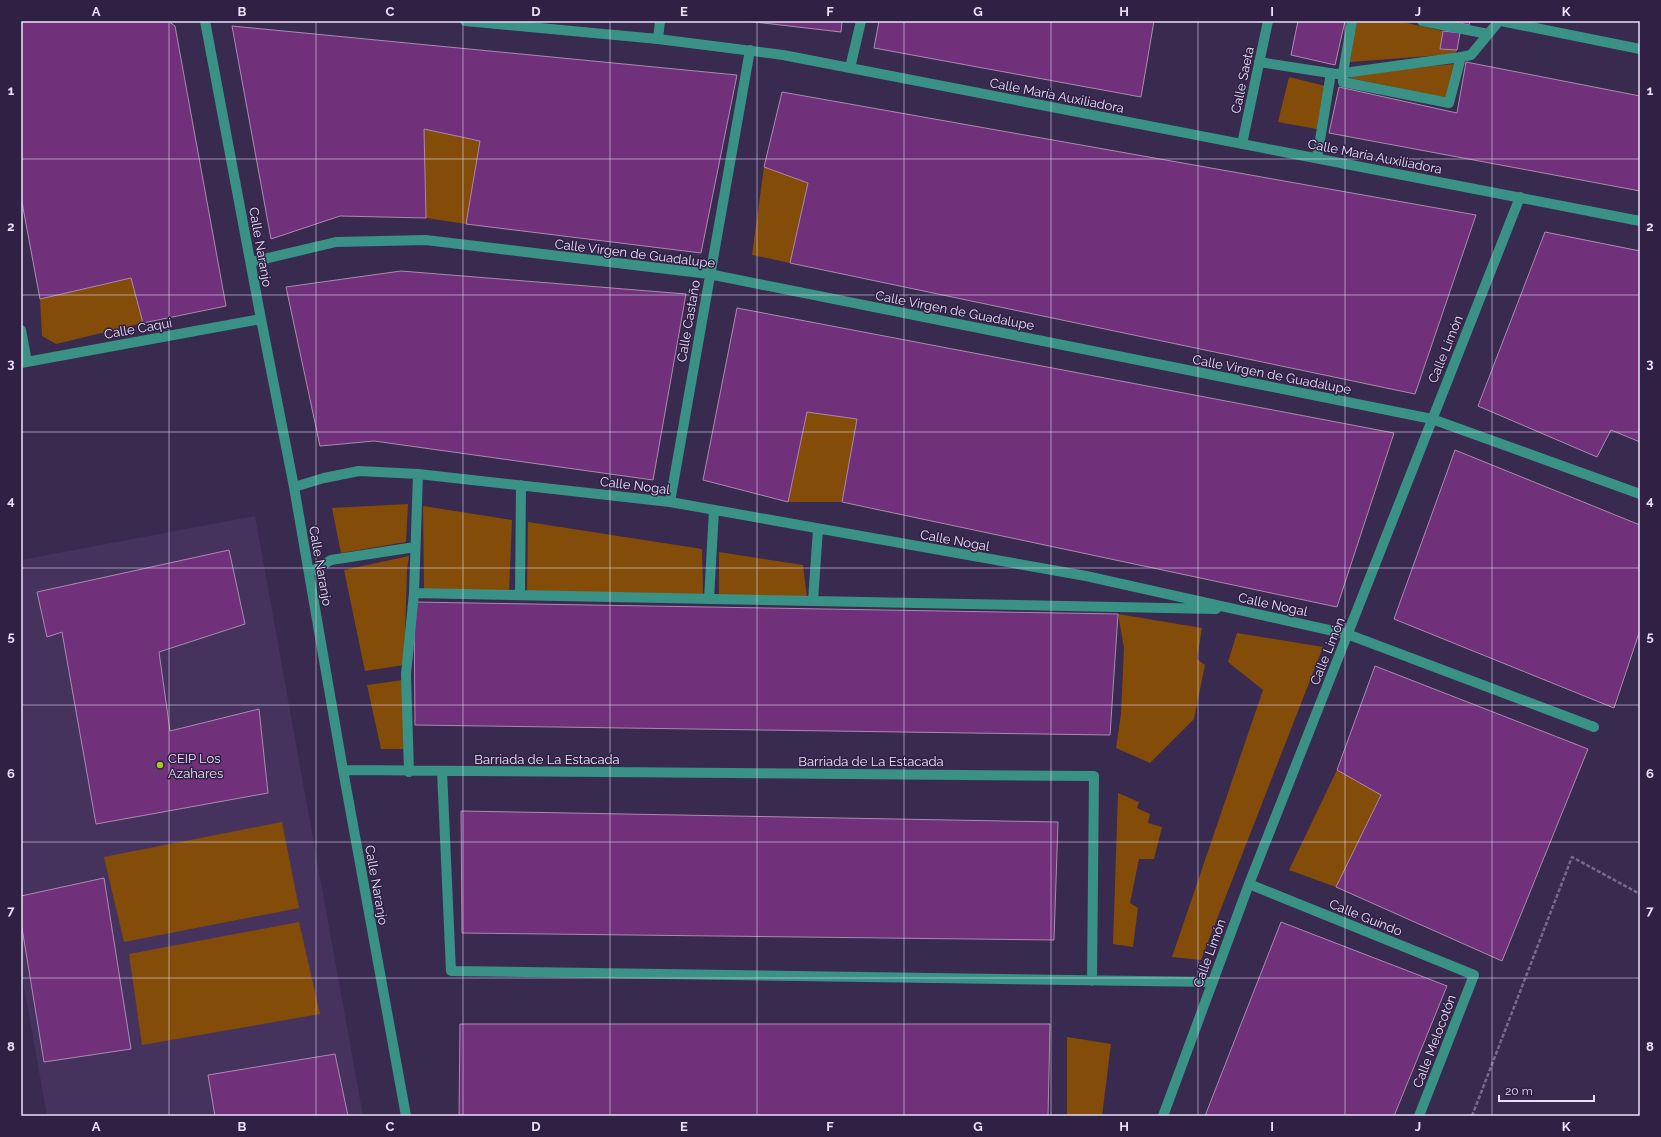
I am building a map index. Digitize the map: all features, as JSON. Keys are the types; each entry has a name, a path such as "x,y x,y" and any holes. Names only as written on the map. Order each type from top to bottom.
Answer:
{"street":[{"name":"Calle Naranjo","path":"205,21 294,487 343,770 406,1116"},
{"name":"Calle María Auxiliadora","path":"465,21 658,39 750,50 1640,221"},
{"path":"658,39 660,21"},
{"path":"850,68 860,21"},
{"name":"Calle Saeta","path":"1242,144 1268,21"},
{"path":"1352,21 1343,73 1343,82 1449,103 1461,57"},
{"path":"1422,21 1488,34"},
{"path":"1259,62 1331,73 1343,73 1461,57 1471,55 1500,21 1640,49"},
{"name":"Calle Castaño","path":"670,502 709,274 750,50"},
{"path":"1317,158 1331,73"},
{"name":"Calle Limón","path":"1164,1116 1249,884 1520,198"},
{"name":"Calle Virgen de Guadalupe","path":"251,262 336,242 426,240 709,274 1432,419 1640,494"},
{"name":"Calle Caqui","path":"24,363 261,319"},
{"path":"21,330 24,363"},
{"name":"Calle Nogal","path":"294,487 324,478 359,471 418,474 521,485 670,502 1086,576 1347,634 1594,727"},
{"path":"409,772 406,674 414,593 418,474"},
{"path":"520,595 521,485"},
{"path":"709,599 714,510"},
{"path":"813,601 818,529"},
{"path":"309,573 331,560 415,547"},
{"path":"414,593 1238,610"},
{"name":"Barriada de La Estacada","path":"343,770 409,772 1094,776 1092,981"},
{"path":"442,771 451,971 1213,982"},
{"name":"Calle Guindo","path":"1249,884 1474,975"},
{"name":"Calle Melocotón","path":"1419,1116 1474,975"}],"path":[{"path":"1472,1116 1572,858 1640,894"}],"shaded area":[{"path":"1356,21 1398,21 1443,31 1440,49 1457,50 1455,54 1350,62"},
{"path":"1454,64 1447,98 1350,78 1351,74"},
{"path":"1289,77 1325,86 1317,129 1278,122"},
{"path":"424,129 480,141 466,224 426,218"},
{"path":"764,167 808,183 790,263 752,255"},
{"path":"131,278 143,323 56,344 42,336 40,299"},
{"path":"807,412 857,419 842,502 788,502"},
{"path":"408,504 406,542 341,553 332,508"},
{"path":"423,506 512,520 509,593 424,589"},
{"name":"CEIP Los Azahares","path":"255,516 363,1116 47,1116 21,970 21,560"},
{"path":"528,522 702,549 703,595 527,593"},
{"path":"719,552 803,565 807,598 719,599"},
{"path":"409,556 407,570 404,665 365,671 344,570"},
{"path":"1118,614 1202,628 1197,659 1205,665 1194,719 1150,763 1116,748 1121,714 1124,648"},
{"path":"1237,633 1323,647 1201,960 1172,957 1263,690 1228,662"},
{"path":"403,680 404,749 381,749 367,685"},
{"path":"1337,770 1381,795 1336,887 1289,870"},
{"path":"1118,793 1139,802 1137,808 1150,814 1148,823 1162,827 1154,859 1139,859 1130,903 1138,908 1133,947 1113,944"},
{"path":"282,822 299,908 124,942 104,857"},
{"path":"299,922 320,1014 142,1045 129,954"},
{"path":"1067,1037 1111,1044 1102,1116 1067,1116"}],"building":[{"path":"21,21 168,21 175,26 226,306 143,323 131,278 40,299 21,197"},
{"path":"746,21 842,21 841,32"},
{"path":"879,21 1154,21 1141,97 874,48"},
{"path":"1298,21 1345,21 1335,65 1291,55"},
{"path":"1450,21 1470,21 1469,25"},
{"path":"232,26 737,75 701,253 466,224 480,141 424,129 426,218 340,216 271,239"},
{"path":"1443,31 1460,33 1457,50 1440,49"},
{"path":"1466,62 1640,96 1640,191 1329,133 1339,87 1457,113"},
{"path":"782,92 1476,215 1415,394 790,263 808,183 764,167"},
{"path":"1545,232 1640,251 1640,442 1611,430 1597,457 1478,406"},
{"path":"401,271 686,294 653,480 374,441 320,446 286,287"},
{"path":"737,308 1394,433 1337,607 842,502 857,419 807,412 788,502 703,480"},
{"path":"1455,450 1640,525 1640,630 1614,708 1394,619"},
{"path":"229,550 245,624 159,652 170,731 259,709 268,793 96,824 62,632 47,637 37,592"},
{"path":"414,602 1118,614 1110,735 415,725"},
{"path":"1375,666 1588,749 1502,961 1336,887 1381,795 1337,770"},
{"path":"461,811 1058,822 1054,940 462,933"},
{"path":"104,878 131,1049 44,1062 21,922 21,896"},
{"path":"1281,922 1447,986 1394,1116 1205,1116"},
{"path":"460,1024 1050,1024 1048,1116 459,1116"},
{"path":"335,1054 348,1116 215,1116 208,1075"}],"place":[{"name":"CEIP Los Azahares","path":"160,765"}]}
